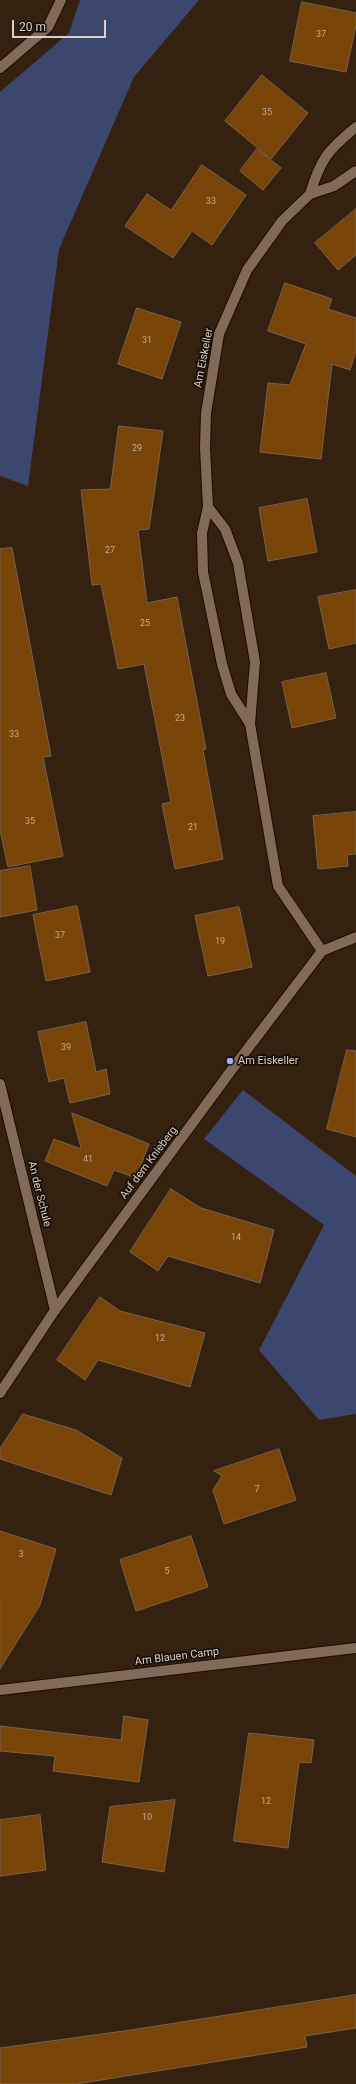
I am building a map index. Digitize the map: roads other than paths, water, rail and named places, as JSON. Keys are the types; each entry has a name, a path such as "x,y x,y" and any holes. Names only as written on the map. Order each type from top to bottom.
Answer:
{"street":[{"path":"0,68 48,27 61,0"},
{"path":"310,194 316,172 330,149 356,127"},
{"name":"Am Eiskeller","path":"250,724 231,694 222,664 203,572 202,533 208,507 205,448 206,412 219,334 247,270 282,221 310,194 334,186 356,171"},
{"name":"Am Eiskeller","path":"208,507 225,529 238,563 255,662 250,724 278,886 322,951"},
{"path":"322,951 356,937"},
{"name":"Auf dem Knieberg","path":"0,1393 55,1310 233,1068 322,951"},
{"name":"An der Schule","path":"0,1084 55,1310"},
{"name":"Am Blauen Camp","path":"0,1690 356,1648"}],"place":[{"name":"Am Eiskeller","path":"230,1061"}]}
